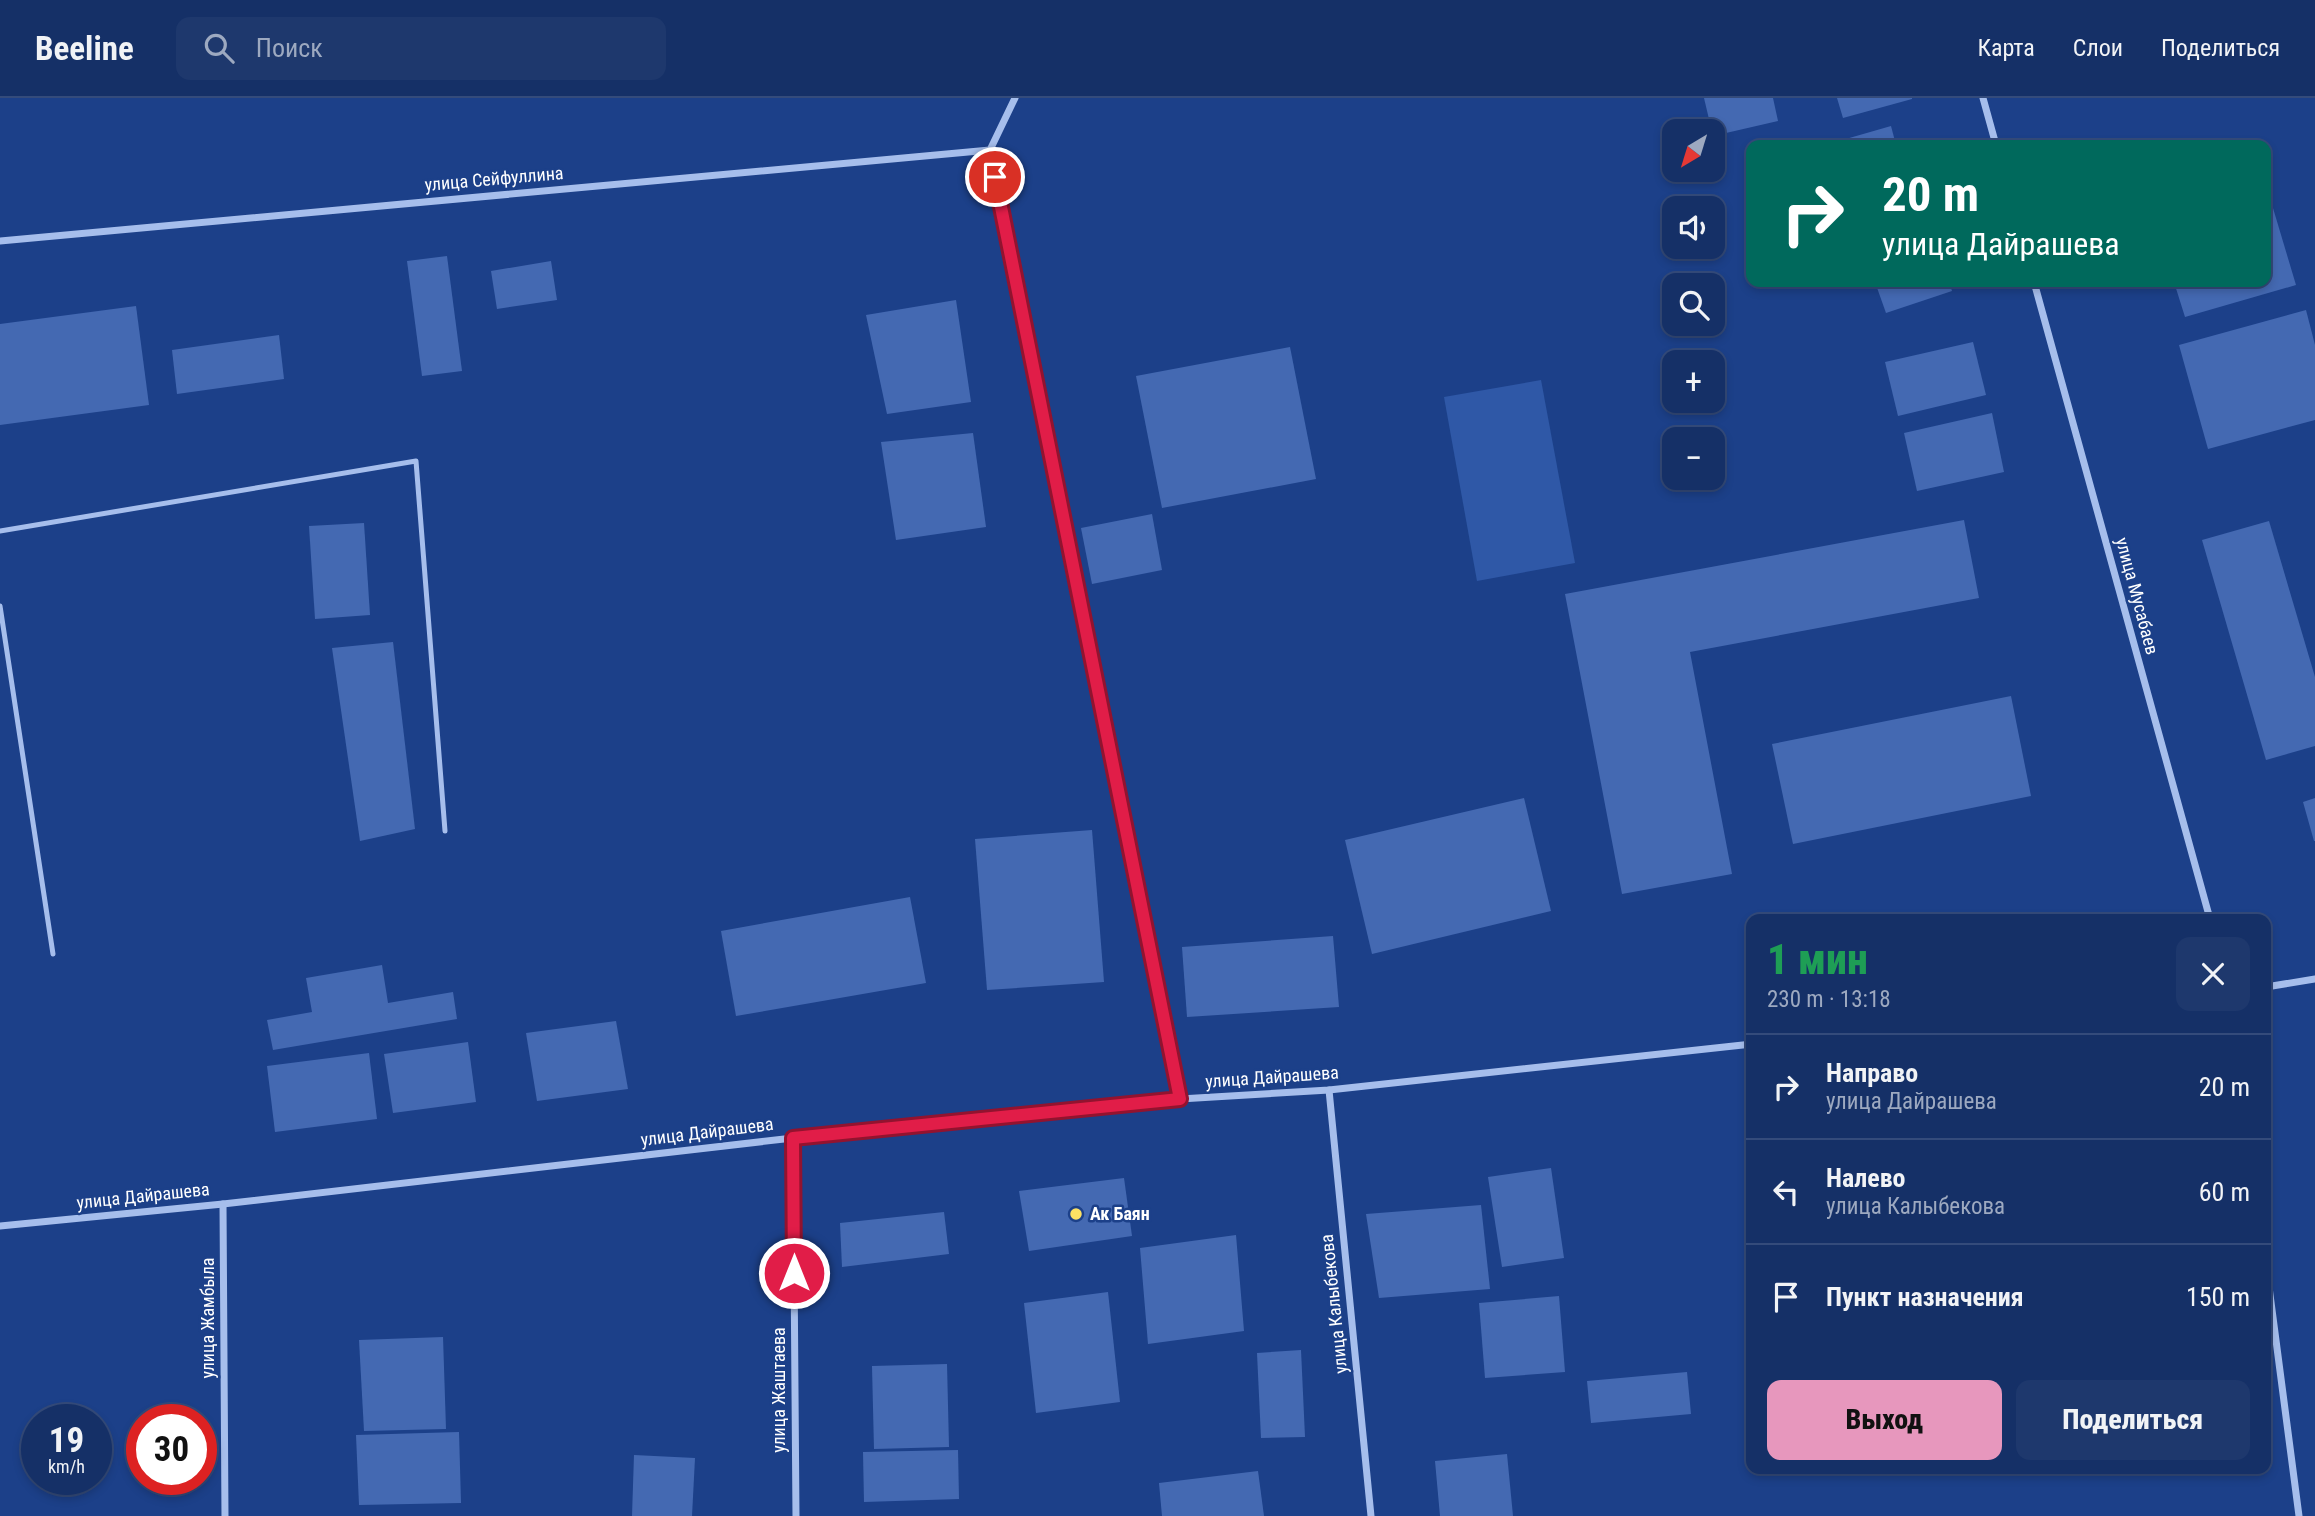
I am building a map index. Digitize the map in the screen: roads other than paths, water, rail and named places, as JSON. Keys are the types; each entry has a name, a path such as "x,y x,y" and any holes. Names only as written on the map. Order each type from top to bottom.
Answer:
{"street":[{"path":"1015,98 990,150 1180,1099"},
{"path":"1983,98 1995,140"},
{"name":"улица Сейфуллина","path":"0,241 990,150"},
{"name":"улица Мусабаев","path":"2035,287 2209,914"},
{"path":"2271,986 2315,979"},
{"name":"улица Дайрашева","path":"0,1226 223,1204 793,1138 1180,1099 1329,1090 1746,1045"},
{"name":"улица Калыбекова","path":"1329,1090 1371,1516"},
{"name":"улица Жаштаева","path":"793,1138 796,1516"},
{"name":"улица Жамбыла","path":"223,1204 225,1516"},
{"path":"2271,1302 2299,1516"}],"lane":[{"path":"0,531 416,461 445,831"},
{"path":"0,606 52,954"}],"place":[{"name":"Ак Баян","path":"1076,1214"}]}
